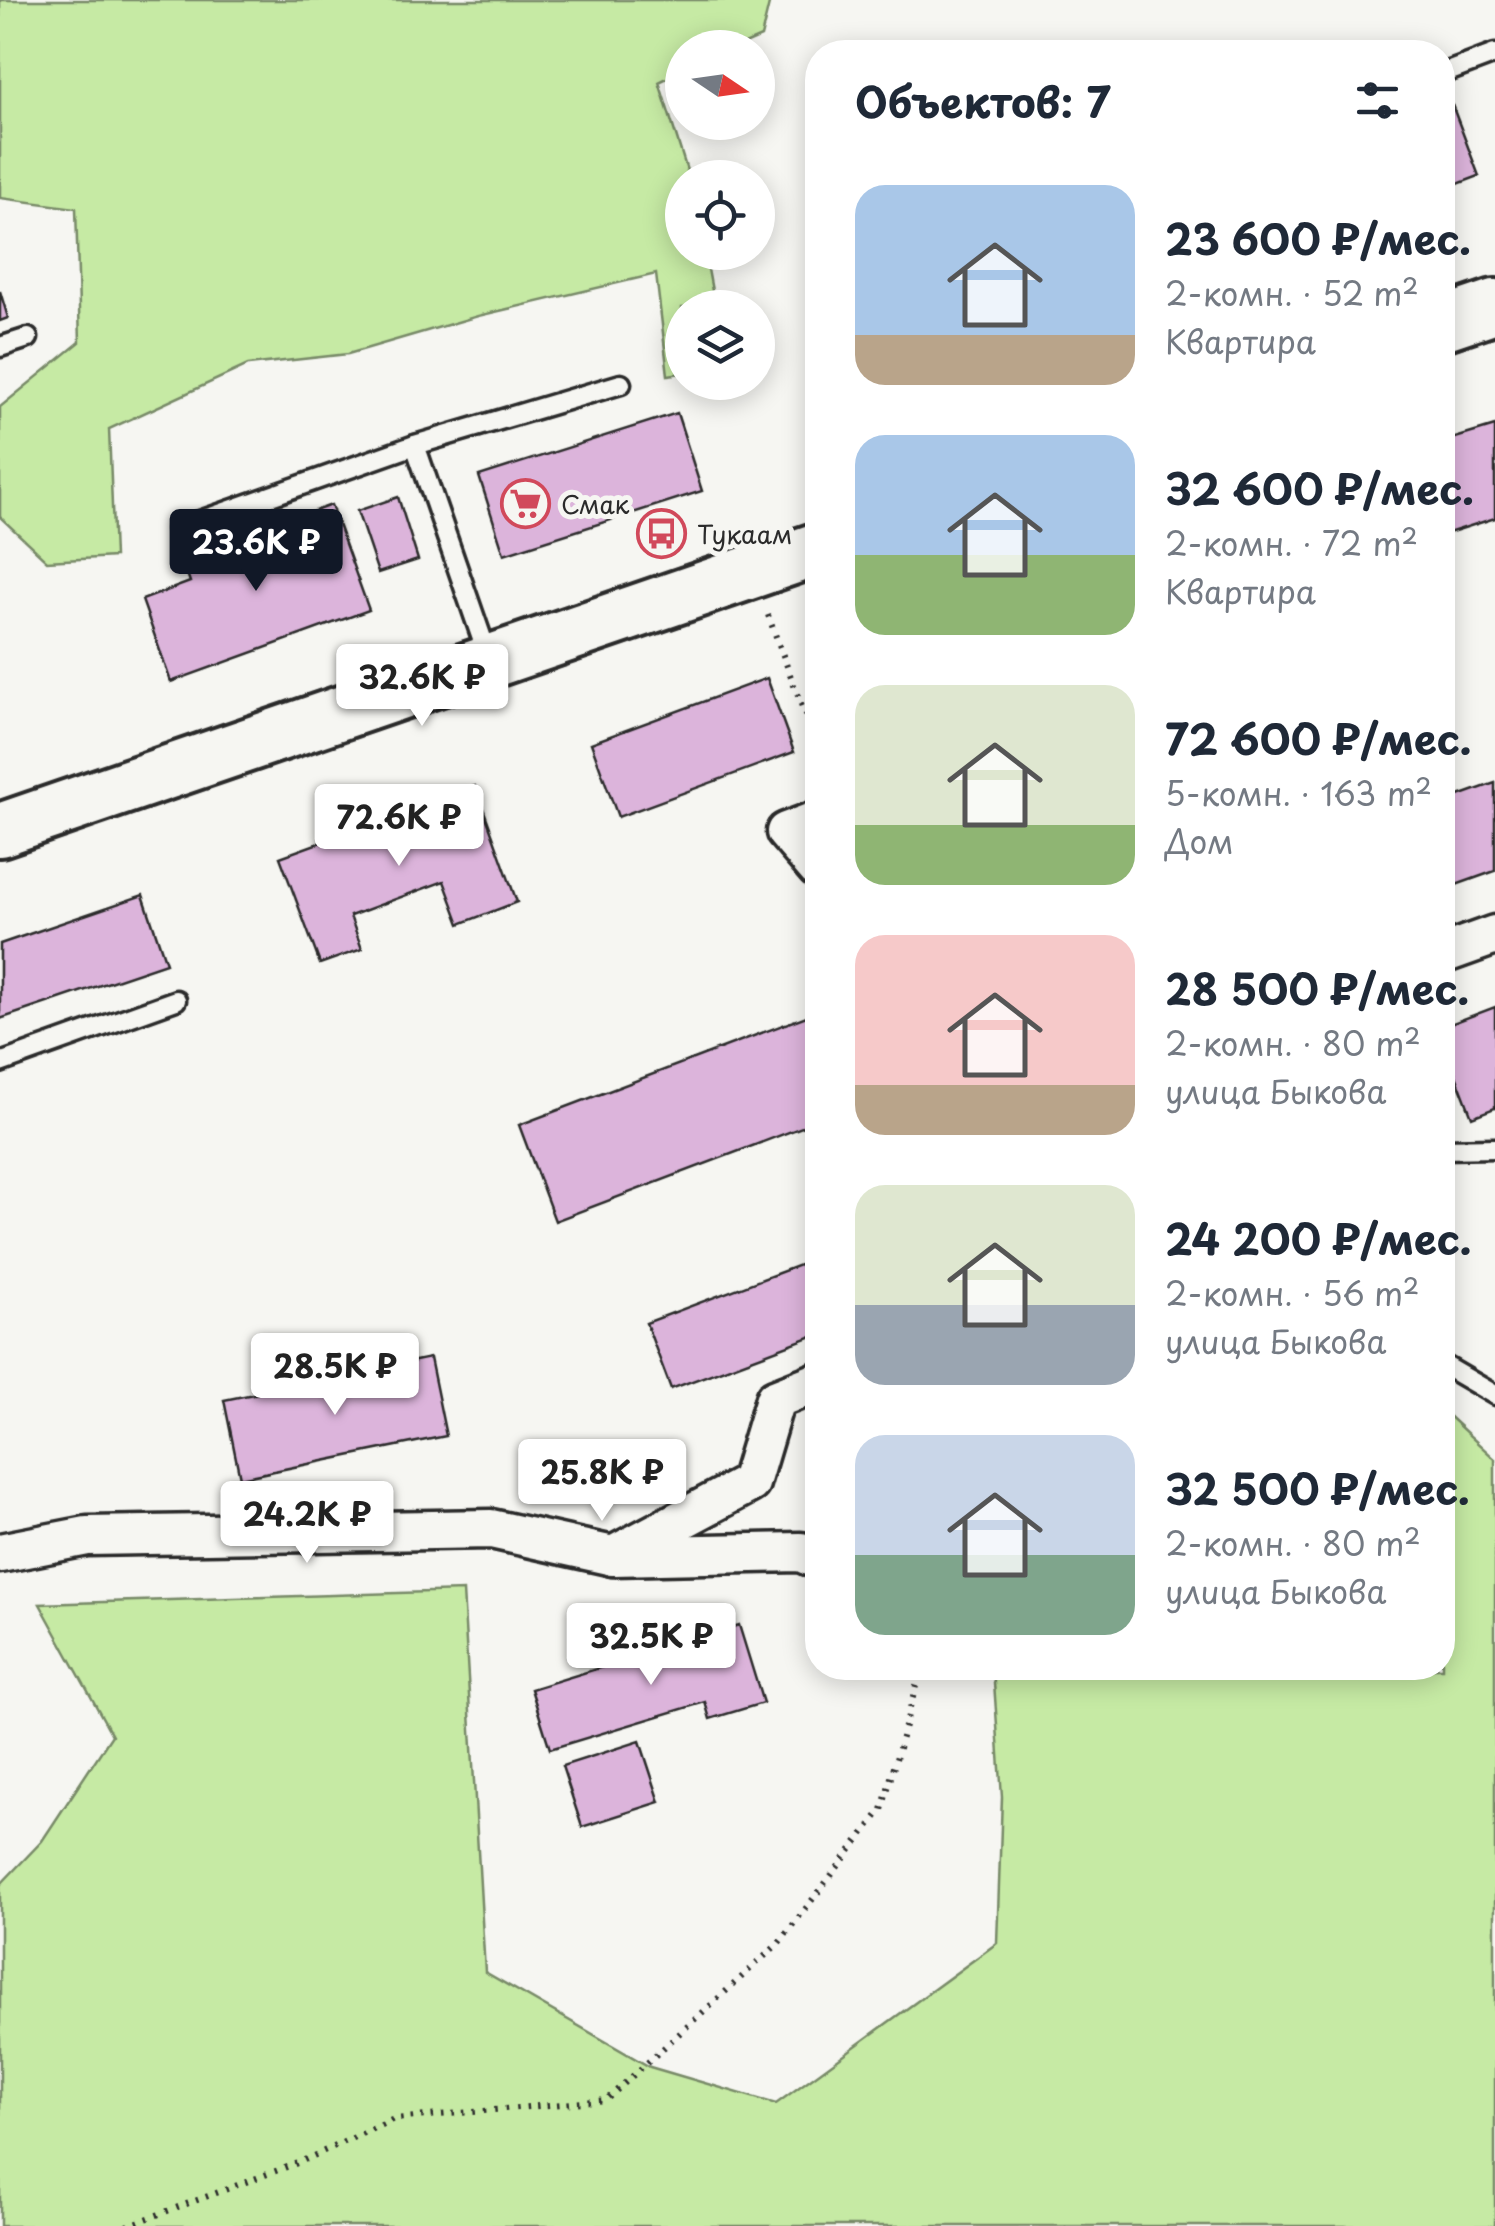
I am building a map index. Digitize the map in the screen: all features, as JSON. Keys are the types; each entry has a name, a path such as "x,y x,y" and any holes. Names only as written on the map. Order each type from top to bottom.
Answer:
{"street":[{"path":"1455,320 1495,306"},
{"path":"0,830 805,553"},
{"path":"805,825 786,832 805,854"},
{"path":"1455,949 1495,935"},
{"path":"613,1556 750,1483 776,1399 805,1387"},
{"path":"0,1553 87,1536 491,1529 613,1556 805,1554"}],"lane":[{"path":"1455,69 1495,54"},
{"path":"0,347 28,338"},
{"path":"177,528 415,445 621,384"},
{"path":"415,445 490,662"},
{"path":"0,1063 176,1000"},
{"path":"1455,1149 1495,1148"},
{"path":"1455,1372 1495,1395"}],"path":[{"path":"752,571 805,715"},
{"path":"126,2226 300,2162 394,2119 606,2100 778,1944 882,1810 918,1680"}],"green space":[{"path":"0,0 770,0 763,30 665,30 665,79 659,82 665,101 665,140 677,140 684,160 665,160 665,270 708,270 712,290 665,290 665,350 656,274 478,316 348,354 248,365 109,429 114,557 47,561 0,517 0,407 80,342 76,208 0,198"},
{"path":"1455,1422 1495,1459 1495,2226 0,2226 0,1885 42,1841 112,1735 40,1604 463,1591 485,1972 650,2067 776,2104 997,1943 1002,1797 994,1680 1455,1680"}],"building":[{"path":"1455,113 1479,176 1455,185"},
{"path":"0,291 8,318 0,321"},
{"path":"677,413 702,491 504,554 479,476"},
{"path":"1495,426 1495,518 1455,531 1455,438"},
{"path":"398,497 418,560 378,573 357,511"},
{"path":"331,505 369,610 171,682 142,600 190,582 182,559"},
{"path":"767,678 794,752 618,817 591,743"},
{"path":"1495,783 1495,871 1455,885 1455,797"},
{"path":"475,786 517,902 460,924 444,881 350,916 362,949 320,964 280,857"},
{"path":"143,895 166,963 0,1019 0,944"},
{"path":"1495,1007 1495,1108 1472,1117 1455,1073 1455,1022"},
{"path":"805,1017 805,1126 555,1221 519,1125"},
{"path":"805,1263 805,1339 671,1389 646,1323"},
{"path":"430,1358 446,1436 240,1478 224,1400"},
{"path":"739,1625 763,1703 710,1719 705,1702 550,1749 531,1689"},
{"path":"640,1741 660,1802 582,1827 562,1766"}],"place":[{"name":"Смак","path":"526,504"},
{"name":"Тукаам","path":"662,534"}]}
